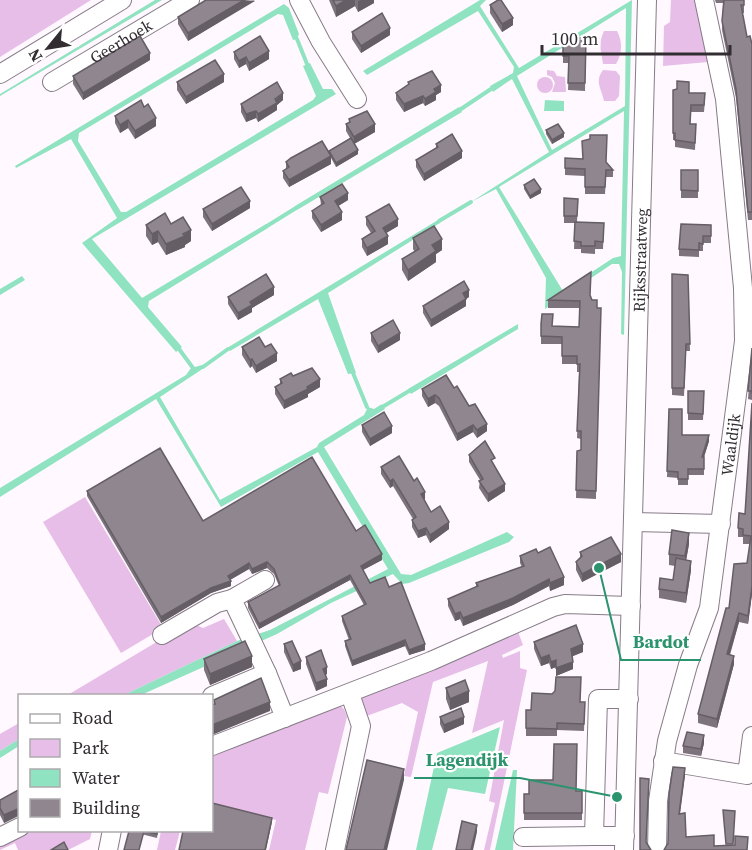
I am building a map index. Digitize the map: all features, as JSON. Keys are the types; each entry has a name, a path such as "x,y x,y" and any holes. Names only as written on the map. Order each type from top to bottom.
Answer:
{"street":[{"path":"0,74 122,0"},
{"name":"Geerhoek","path":"52,82 190,0"},
{"path":"299,0 357,99"},
{"name":"Rijksstraatweg","path":"625,843 647,0"},
{"name":"Waaldijk","path":"657,850 663,761 688,664 709,608 744,341 743,288 725,99 704,0"},
{"path":"633,522 721,524"},
{"path":"162,635 218,603 232,599 265,580"},
{"path":"232,599 253,640 285,718"},
{"path":"213,746 350,694 490,637 553,607 565,604 631,606"},
{"path":"213,696 267,673"},
{"path":"335,850 362,726 350,694"},
{"path":"594,836 598,699 629,699"},
{"path":"663,761 747,775 752,735"},
{"path":"108,850 112,832"},
{"path":"523,837 594,836 625,843"}],"green space":[{"path":"0,0 91,0 0,57"},
{"path":"671,0 695,0 708,62 663,66 664,26 670,22"},
{"path":"604,31 617,31 619,35 621,48 616,64 603,64 601,43"},
{"path":"547,70 554,71 557,76 565,77 566,92 552,92 555,83 552,77 547,75"},
{"path":"603,70 616,71 620,76 619,96 615,101 604,101 599,82"},
{"path":"542,77 548,77 553,85 551,91 542,93 537,88 537,82"},
{"path":"85,497 163,628 121,653 43,522"},
{"path":"224,619 237,641 126,694 69,694 160,640 194,624 203,628"},
{"path":"517,629 523,645 502,655 503,658 520,651 520,668 527,670 490,850 484,850 495,803 489,801 504,720 472,733 488,661 433,682 411,777 404,776 418,712 402,703 364,717 358,699"},
{"path":"339,705 344,709 347,717 328,794 319,792 305,850 269,850 276,820 213,804 213,753"},
{"path":"18,724 18,740 0,751 0,734"},
{"path":"25,832 92,832 90,839 68,850 18,850 15,843 0,850 0,843"},
{"path":"161,832 180,832 175,850 157,850"}],"water":[{"path":"155,0 162,0 0,96 0,94"},
{"path":"480,0 486,0 480,6 519,68 632,0 624,335 621,334 622,272 619,264 612,264 545,309 546,278 496,189 471,202 549,152 512,79 493,92 490,86 513,73 514,67 478,11 367,75 363,71","holes":["626,8 625,106 552,150 517,76","624,111 621,256 613,258 563,291 499,187"]},
{"path":"284,4 289,8 299,34 297,39 293,40 283,15 278,14 79,133 78,141 121,212 126,212 313,100 316,96 303,66 310,63 323,89 332,89 336,94 92,239 142,298 266,224 268,228 149,301 148,307 182,347 176,352 82,243 117,218 71,139 16,168 15,166"},
{"path":"545,100 564,101 564,111 544,111"},
{"path":"459,107 462,112 297,210 295,206"},
{"path":"438,220 440,223 328,293 356,373 348,374 318,299 230,351 227,348"},
{"path":"22,276 25,280 0,295 0,289"},
{"path":"518,324 518,329 411,394 408,389"},
{"path":"202,365 204,368 160,397 220,500 317,447 319,443 364,415 368,407 374,409 382,404 385,409 324,447 401,574 411,575 507,532 514,537 509,542 409,583 402,584 393,574 331,603 277,634 143,694 126,694 237,641 270,630 388,569 318,452 221,507 156,399 0,497 0,488 186,375 191,368"},
{"path":"500,727 485,794 448,788 432,850 416,850 437,753"},
{"path":"18,740 18,747 0,758 0,751"},
{"path":"513,770 517,770 513,850 495,850"}],"building":[{"path":"206,0 244,0 188,33 178,17"},
{"path":"333,0 346,0 336,6"},
{"path":"501,0 513,18 502,24 490,5"},
{"path":"724,0 744,0 744,5 741,5 747,37 750,36 752,44 752,212 748,212 736,89 722,21"},
{"path":"382,13 390,28 361,46 352,32"},
{"path":"140,36 150,53 83,93 73,76"},
{"path":"260,36 269,51 249,63 246,57 239,61 234,52"},
{"path":"576,38 586,38 585,83 568,83 569,56 563,56 563,44 576,45"},
{"path":"215,60 224,74 186,97 177,82"},
{"path":"432,71 441,85 434,89 436,92 425,99 423,96 404,104 396,93 409,84 408,82"},
{"path":"677,81 689,82 689,93 705,93 704,105 691,105 690,124 696,124 695,143 675,140 673,90 677,89"},
{"path":"277,82 283,93 275,99 277,103 258,114 256,111 246,114 241,104"},
{"path":"141,100 144,107 148,104 156,118 135,131 128,120 120,125 115,116"},
{"path":"367,111 375,124 354,137 346,124 350,122 349,119"},
{"path":"558,124 564,133 552,140 546,130"},
{"path":"452,134 462,151 424,174 416,160 438,147 436,144"},
{"path":"590,135 607,135 606,162 613,170 606,170 605,187 585,187 585,169 565,168 565,158 583,159 582,141 590,139"},
{"path":"351,138 358,150 336,163 329,151"},
{"path":"322,141 331,156 289,180 283,171 289,167 286,162"},
{"path":"681,170 698,170 698,191 681,190"},
{"path":"534,179 541,189 530,196 524,185"},
{"path":"342,184 348,193 335,201 342,212 321,225 312,211 324,203 320,197"},
{"path":"241,187 250,201 212,224 203,209"},
{"path":"564,198 578,199 577,216 564,216"},
{"path":"389,204 398,219 383,228 388,236 367,248 362,239 375,231 366,217"},
{"path":"165,213 171,224 183,217 191,230 183,234 185,236 166,244 158,231 152,234 146,225"},
{"path":"575,222 604,223 603,242 595,241 595,246 581,246 581,242 574,241"},
{"path":"681,224 711,225 711,236 703,236 703,244 699,243 699,250 679,249"},
{"path":"434,226 442,239 432,245 436,251 408,270 402,259 419,249 413,238"},
{"path":"591,272 590,295 592,300 597,300 597,308 601,308 596,491 576,490 577,451 581,450 581,431 577,431 580,364 577,364 577,356 562,356 562,337 541,336 542,314 553,314 552,326 579,327 580,301 548,300"},
{"path":"266,274 274,287 250,302 252,305 238,313 228,297"},
{"path":"672,274 688,275 690,344 686,344 684,388 672,388"},
{"path":"464,281 469,290 463,293 466,299 431,320 423,306"},
{"path":"393,320 400,333 378,346 371,333"},
{"path":"259,337 265,347 271,344 277,353 256,366 242,347"},
{"path":"752,348 752,391 748,391"},
{"path":"312,368 320,379 307,387 308,389 284,401 275,387 282,383 280,379 291,373 293,376"},
{"path":"446,375 454,388 457,386 469,406 475,404 487,424 477,430 473,425 457,434 439,398 435,395 428,399 422,389"},
{"path":"688,391 704,391 703,414 688,413"},
{"path":"752,403 752,586 748,616 739,613 727,654 734,656 717,719 698,714 726,608 729,608 734,564 747,563 751,536 743,535 743,529 738,528 739,513 745,514"},
{"path":"669,409 682,409 682,435 709,435 702,457 704,457 704,469 688,469 688,479 678,479 678,472 667,471"},
{"path":"384,412 392,426 370,439 362,425"},
{"path":"485,441 495,458 491,460 505,484 488,494 479,481 483,479 469,455"},
{"path":"160,448 203,521 312,457 356,531 365,525 382,554 361,566 370,583 385,577 389,587 401,582 425,644 409,650 405,640 352,661 345,641 351,639 342,616 366,604 350,575 259,624 248,602 280,585 274,569 267,562 252,569 249,563 228,576 231,581 211,588 161,617 87,491"},
{"path":"399,456 414,481 417,478 425,492 421,494 431,512 440,506 449,522 430,535 426,528 418,531 412,520 416,517 393,479 390,481 381,467"},
{"path":"672,530 689,533 685,556 669,554"},
{"path":"611,537 621,554 582,574 576,562 582,556 580,552"},
{"path":"550,547 564,577 550,583 549,579 513,598 463,618 460,612 455,614 448,599 478,586 476,583 524,566 520,556 536,549 538,553"},
{"path":"676,558 691,561 686,593 659,589 660,578 673,580"},
{"path":"576,625 583,644 571,649 573,662 556,668 556,660 551,662 549,655 541,658 534,642"},
{"path":"245,641 252,656 210,674 204,659"},
{"path":"292,641 301,661 293,665 284,644"},
{"path":"321,650 327,667 323,669 327,679 316,683 306,657"},
{"path":"556,677 581,677 580,702 585,702 584,724 557,723 557,729 526,728 526,710 531,710 532,693 552,694 555,691"},
{"path":"261,678 270,702 213,725 214,700"},
{"path":"465,680 469,691 450,699 446,688"},
{"path":"461,708 464,717 444,725 440,717"},
{"path":"687,732 704,735 701,749 683,746"},
{"path":"554,744 577,744 576,791 582,791 582,813 524,813 524,794 529,794 529,780 553,780"},
{"path":"367,760 404,769 384,850 346,850"},
{"path":"673,767 685,768 679,814 685,813 686,837 714,835 714,846 735,845 735,836 748,837 747,850 664,850 668,843 669,794"},
{"path":"640,778 649,779 646,842 651,850 640,850"},
{"path":"18,790 18,809 4,815 0,808 0,800"},
{"path":"213,803 272,818 265,850 179,850 183,832 213,832"},
{"path":"723,810 735,811 733,844 726,844"},
{"path":"462,821 477,825 471,850 456,850"},
{"path":"129,832 144,832 139,850 124,850"},
{"path":"64,842 68,850 51,850"}],"waterway":[{"path":"297,39 307,64"},
{"path":"461,109 491,89"},
{"path":"439,221 471,202"},
{"path":"267,226 296,208"},
{"path":"179,349 193,368"},
{"path":"203,367 228,349"},
{"path":"353,373 367,407"},
{"path":"384,406 409,391"}],"place":[{"name":"Bardot","path":"599,568"},
{"name":"Lagendijk","path":"617,797"}]}
